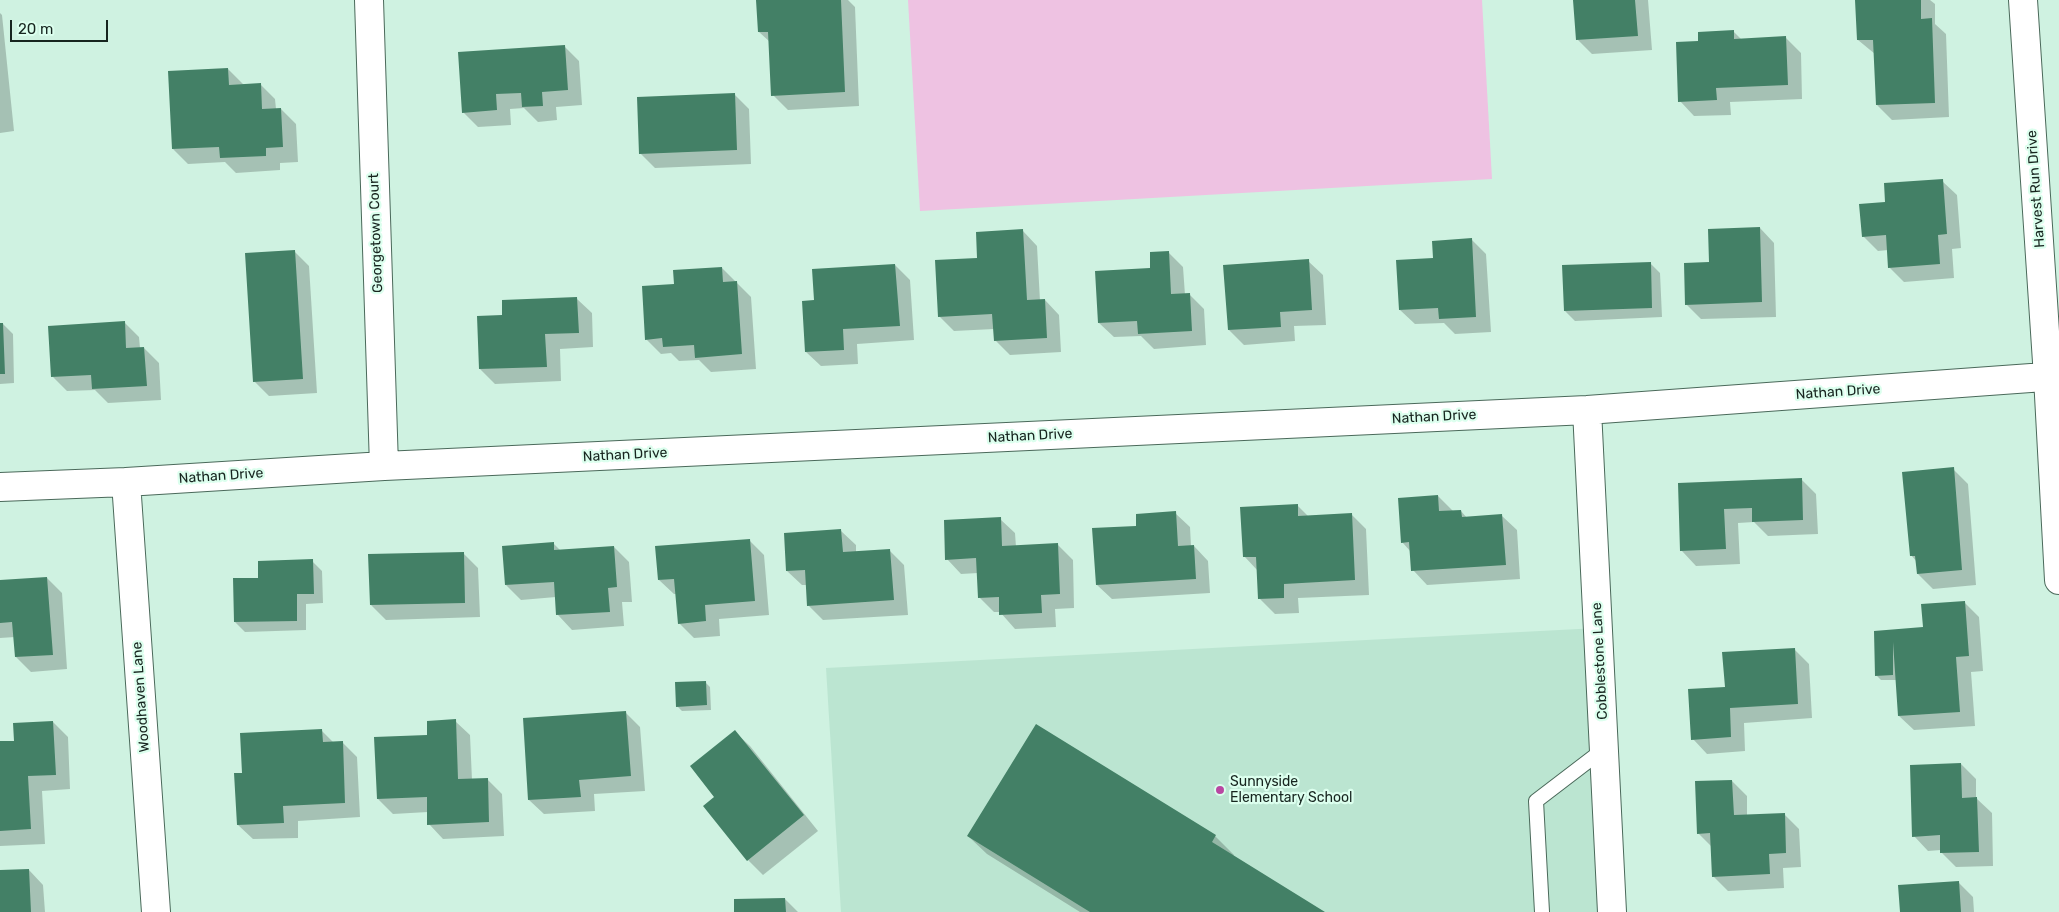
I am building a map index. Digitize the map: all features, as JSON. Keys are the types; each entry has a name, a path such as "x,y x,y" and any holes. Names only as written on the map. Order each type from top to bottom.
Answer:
{"street":[{"name":"Georgetown Court","path":"369,0 384,466"},
{"name":"Harvest Run Drive","path":"2023,0 2054,377 2059,580"},
{"name":"Nathan Drive","path":"0,487 126,482 384,466 1587,410 2054,377"},
{"name":"Cobblestone Lane","path":"1587,410 1612,912"},
{"name":"Woodhaven Lane","path":"126,482 156,912"}],"lane":[{"path":"1542,912 1536,801 1604,749"}],"shaded area":[{"path":"908,0 1482,0 1492,179 920,211"},
{"name":"Sunnyside Elementary School","path":"1598,628 1612,912 841,912 826,668"}],"building":[{"path":"756,0 841,0 845,92 771,96 768,32 758,32"},
{"path":"1573,0 1635,0 1638,36 1576,40"},
{"path":"1855,0 1921,0 1921,19 1932,18 1935,103 1876,105 1873,40 1857,40"},
{"path":"1734,30 1734,39 1786,36 1788,85 1716,88 1717,100 1678,102 1676,42 1698,41 1698,32"},
{"path":"565,45 568,90 542,92 543,106 522,107 521,93 496,94 497,110 462,113 458,52"},
{"path":"228,68 229,85 261,83 262,109 281,108 283,147 266,148 266,156 220,158 219,147 172,149 168,71"},
{"path":"735,93 737,150 639,154 637,97"},
{"path":"1943,179 1947,234 1938,235 1940,264 1888,268 1886,235 1862,237 1859,204 1885,202 1884,183"},
{"path":"1760,227 1762,302 1685,305 1684,263 1709,262 1708,229"},
{"path":"1023,229 1027,300 1045,299 1047,338 994,341 992,314 938,317 935,260 977,258 976,232"},
{"path":"1472,238 1476,317 1439,319 1438,308 1399,310 1396,260 1433,258 1432,241"},
{"path":"295,250 303,379 253,382 245,253"},
{"path":"1169,251 1171,294 1190,293 1192,331 1138,334 1137,321 1098,323 1095,271 1150,268 1150,252"},
{"path":"1309,259 1312,310 1280,312 1281,327 1228,330 1223,265"},
{"path":"1651,262 1652,308 1564,311 1562,265"},
{"path":"895,264 900,326 843,329 844,350 805,352 802,301 814,300 812,269"},
{"path":"722,267 723,282 737,281 742,354 695,358 694,345 663,347 662,338 645,340 642,286 674,284 673,270"},
{"path":"577,297 579,333 545,334 547,367 479,369 477,316 502,315 502,300"},
{"path":"125,321 126,348 144,347 147,386 92,389 91,375 51,377 48,326"},
{"path":"0,323 3,323 5,374 0,374"},
{"path":"1954,467 1962,570 1917,574 1915,556 1910,556 1902,472"},
{"path":"1802,478 1803,520 1752,522 1752,508 1724,509 1726,549 1680,551 1678,483"},
{"path":"1438,495 1439,511 1461,510 1462,517 1502,514 1506,565 1411,571 1409,542 1401,543 1398,498"},
{"path":"1298,504 1298,516 1352,513 1355,580 1284,584 1284,598 1258,599 1256,557 1243,557 1240,507"},
{"path":"1176,511 1178,546 1194,545 1196,579 1096,585 1092,528 1136,526 1136,514"},
{"path":"1001,517 1002,546 1058,543 1060,594 1041,595 1042,613 999,615 999,597 978,598 976,558 945,560 944,520"},
{"path":"841,529 843,552 890,549 894,600 807,606 805,570 786,571 784,533"},
{"path":"750,539 755,601 705,605 706,621 678,624 674,579 658,580 655,546"},
{"path":"554,542 554,550 614,546 617,587 608,588 610,612 556,615 554,582 505,585 502,546"},
{"path":"464,552 465,603 370,605 368,554"},
{"path":"313,559 314,594 297,594 297,621 234,622 233,578 258,578 258,561"},
{"path":"47,577 53,655 15,657 12,622 0,623 0,580"},
{"path":"1965,601 1969,656 1956,657 1960,712 1898,716 1893,642 1893,675 1875,676 1874,631 1923,627 1921,604"},
{"path":"1795,648 1798,704 1730,708 1731,737 1691,740 1688,689 1725,687 1722,652"},
{"path":"706,681 707,705 676,707 675,682"},
{"path":"626,711 631,776 579,780 581,797 528,800 523,718"},
{"path":"456,719 458,779 488,778 489,822 427,825 427,797 377,799 374,737 427,735 427,721"},
{"path":"53,721 56,775 28,776 31,829 0,831 0,741 14,741 13,723"},
{"path":"1036,724 1216,835 1212,842 1325,912 1090,912 967,836"},
{"path":"322,729 323,742 343,741 345,803 283,806 284,823 237,825 234,773 242,773 240,733"},
{"path":"735,730 804,815 747,861 703,806 714,797 690,766"},
{"path":"1961,763 1962,798 1977,797 1979,852 1940,853 1940,835 1912,837 1910,765"},
{"path":"1732,780 1734,815 1785,813 1786,853 1769,854 1770,874 1712,877 1710,833 1697,834 1695,781"},
{"path":"29,869 31,912 0,912 0,870"},
{"path":"1959,881 1961,912 1900,912 1898,885"},
{"path":"785,898 786,912 734,912 734,899"}],"place":[{"name":"Sunnyside Elementary School","path":"1220,790"}]}
